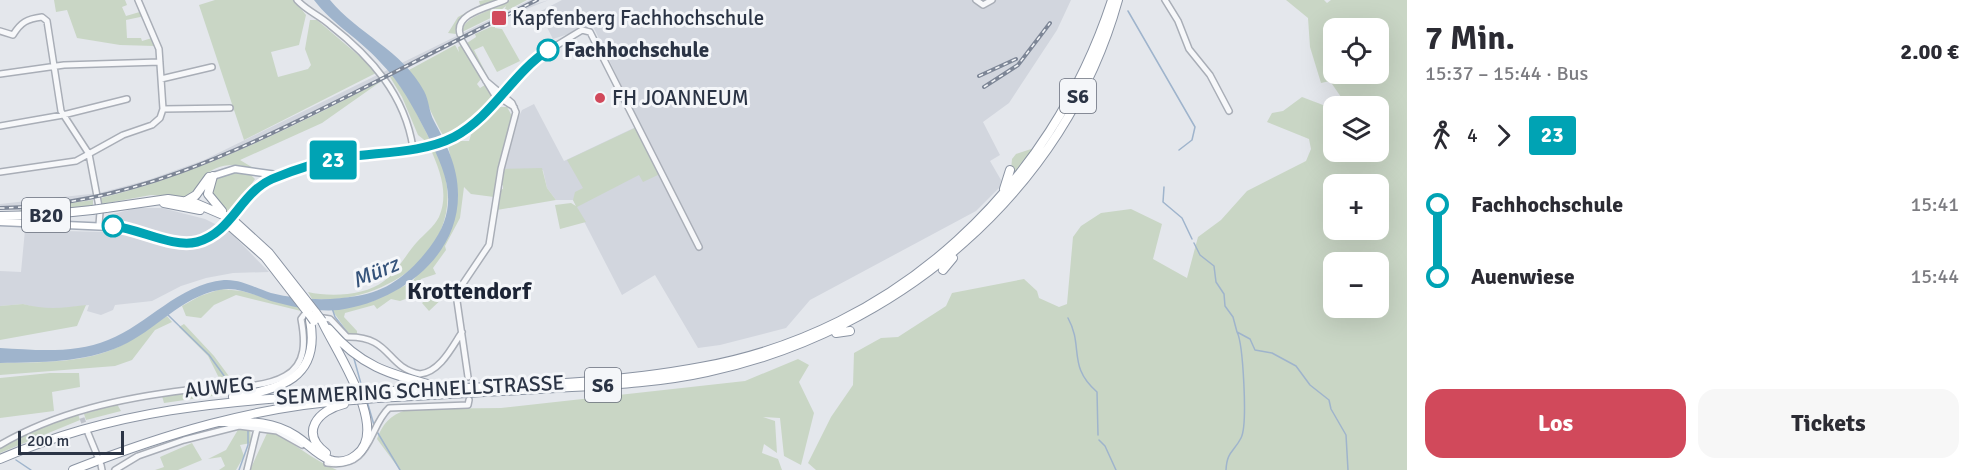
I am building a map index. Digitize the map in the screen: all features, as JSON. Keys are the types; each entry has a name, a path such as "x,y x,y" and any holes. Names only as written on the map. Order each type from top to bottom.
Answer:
{"highway":[{"name":"SEMMERING SCHNELLSTRASSE","path":"0,459 98,423 215,403 352,397 442,388 665,373 751,356 799,339 845,319 898,288 963,236 1013,185 1045,141 1094,50 1112,0"},
{"name":"SEMMERING SCHNELLSTRASSE","path":"376,395 668,379 754,361 817,338 897,296 965,243 1022,183 1051,143 1084,84 1118,0"},
{"path":"1069,86 1094,50"},
{"path":"985,214 1005,188 1011,170"},
{"path":"196,202 206,180 213,176"},
{"path":"213,176 208,187 210,198 229,220"},
{"name":"B20","path":"0,216 93,210 148,200 196,202 229,220 289,281 314,319 352,397"},
{"name":"B20","path":"127,204 196,202"},
{"path":"943,270 965,243"},
{"name":"B20","path":"289,281 314,319"},
{"path":"314,319 348,350 391,375 442,388"},
{"path":"215,403 220,399 270,390 296,376 304,367 310,352 314,319"},
{"path":"817,338 849,331"},
{"name":"SEMMERING SCHNELLSTRASSE","path":"73,470 146,443 220,422 303,404 352,397"},
{"path":"352,397 363,423 362,441 347,455 328,454 316,442 314,434 316,421 327,409 352,397"},
{"path":"220,422 256,422 276,426 296,436 327,459 344,461 360,452 368,436 366,417 352,397"}],"main road":[{"path":"251,192 264,183 323,162 426,146 453,137 474,123 501,96"},
{"path":"213,176 230,169 274,176 286,174"},
{"path":"258,174 264,183"},
{"path":"0,222 132,228 174,243 196,242 207,238 225,226 251,192 258,174"}],"street":[{"path":"0,172 60,165 89,154 123,135 152,125 160,118 163,109 160,62 154,36 138,0"},
{"path":"297,0 310,13 332,26 383,74 410,126 413,148"},
{"path":"460,34 461,19 504,0"},
{"path":"976,0 983,4 992,0"},
{"path":"1165,0 1178,21 1189,49 1210,75 1229,111"},
{"path":"0,31 13,35 25,21 45,18 63,115 89,154 100,212 99,225"},
{"path":"501,96 539,56 582,30 590,32 699,247"},
{"path":"462,41 486,81 515,107 499,176 491,239 456,294 468,377"},
{"path":"0,74 55,67 160,62"},
{"path":"161,79 212,68"},
{"path":"0,126 63,115 128,99"},
{"path":"163,109 230,108"},
{"name":"AUWEG","path":"0,445 35,426 79,412 175,392 226,389 285,376 294,369 303,354 305,337 301,319 304,315 330,319 347,337 375,341 402,367 420,374 434,368 443,359 462,332"},
{"path":"115,470 138,456 184,440 239,426 268,429 288,436 316,456 336,465 356,461 367,451 386,410 393,407 468,405 469,400"},
{"path":"79,412 82,418"},
{"path":"247,470 257,429"},
{"path":"88,433 97,455"}],"shaded area":[{"path":"530,0 540,0 535,4 549,0 506,17 223,160 164,181 93,200 19,210 0,210 0,204 99,193 148,180 204,160"},
{"path":"562,0 1071,0 1057,30 1009,103 983,122 1000,155 990,161 1001,180 1000,187 976,211 810,300 786,328 720,345 698,348 655,275 622,295 573,200 556,200 547,188 543,170 502,169 511,132 522,110 534,104 564,161 640,125 593,26 553,39 539,12"},
{"path":"136,208 162,208 205,219 229,231 269,272 233,273 206,278 181,286 152,301 115,305 113,310 101,315 87,311 89,305 58,309 38,308 23,304 0,306 0,271 21,272 25,230 104,232 106,216"}],"green space":[{"path":"54,0 125,0 127,5 122,7 126,16 143,11 145,16 126,20 127,38 141,38 142,41 152,38 155,46 120,45 77,38 67,10 56,12"},
{"path":"215,0 294,0 306,15 299,45 271,52 278,77 308,69 311,65 305,49 310,20 317,20 378,72 244,140 199,5"},
{"path":"495,0 463,16 458,21 456,34 448,33 458,17 480,5 479,1"},
{"path":"510,0 527,0 508,10 505,9 506,6 501,13 462,32 468,21 474,17"},
{"path":"1286,0 1324,0 1327,3 1331,0 1407,0 1407,470 816,470 808,463 831,417 853,385 854,353 881,338 898,337 946,306 952,293 1024,279 1037,291 1039,298 1059,307 1067,304 1073,237 1081,226 1101,213 1131,209 1162,224 1153,259 1187,278 1198,237 1221,220 1247,191 1306,161 1311,149 1309,139 1267,122 1272,113 1283,111 1302,97 1323,105 1323,162 1389,162 1389,96 1340,96 1332,84 1389,84 1389,18 1323,18 1323,83 1321,83 1310,47 1308,18"},
{"path":"495,25 495,28 502,29 520,61 497,72 483,46 474,50 489,79 467,43 476,37 475,34"},
{"path":"455,45 459,52 458,47 463,45 481,79 477,84 480,88 485,85 492,97 490,104 479,116 444,137 409,70"},
{"path":"393,76 409,98 431,142 428,143 418,135 402,97 390,77"},
{"path":"383,80 322,123 240,160 255,169 227,165 214,169 187,197 151,195 102,204 101,198 174,176 245,148"},
{"path":"1070,87 1064,100 1050,124 1035,147 1010,181 1012,159 1016,154 1034,148 1060,106 1064,92"},
{"path":"499,107 507,107 512,116 494,197 471,194 464,187 460,218 445,246 446,250 433,268 436,274 421,279 411,297 400,301 391,299 377,309 374,305 345,313 344,317 357,331 357,337 351,337 332,310 371,302 412,282 451,227 458,195 448,145 458,141 469,141 471,135 465,135 484,123"},
{"path":"637,127 660,174 643,182 639,175 577,207 586,222 560,229 555,205 571,203 576,206 573,200 575,192 583,188 567,160"},
{"path":"435,149 446,180 447,210 438,236 422,259 400,277 373,291 343,298 312,299 308,292 347,294 376,286 394,272 434,224 439,217 443,200 440,174 431,150"},
{"path":"542,168 547,188 556,200 497,210 499,190 503,189 503,185 500,186 502,169"},
{"path":"231,172 249,173 255,179 231,215 212,197 211,183 215,178"},
{"path":"93,200 93,206 21,212 19,210"},
{"path":"437,288 445,296 429,311 422,303"},
{"path":"221,289 242,291 299,307 301,311 236,295 214,305 201,318 186,316 182,306 200,296"},
{"path":"23,304 54,308 86,305 77,326 0,340 0,306"},
{"path":"167,316 172,322 155,330 132,360 115,366 0,375 0,363 63,361 110,351 130,341"},
{"path":"184,324 214,356 231,379 248,382 224,388 208,356 179,327"},
{"path":"798,359 809,365 799,382 814,413 801,465 784,456 780,418 763,417 775,421 777,453 764,444 762,453 778,459 782,470 400,470 377,439 389,419 410,409 501,408 745,381"},
{"path":"50,373 79,373 80,387 52,392 54,411 0,418 0,378"},
{"path":"238,388 240,392 164,403 162,396"},
{"path":"117,404 121,411 86,420 84,414"},
{"path":"78,414 80,420 0,453 0,447 31,431"},
{"path":"239,428 250,428 251,443 240,445 244,456 236,470 219,470 225,466 221,457 208,459 226,450"},
{"path":"268,431 319,461 337,470 250,470"},
{"path":"192,443 202,460 178,470 155,470 164,467 160,457"}],"water":[{"name":"Mürz","path":"314,0 330,0 353,23 392,53 415,77 424,91 432,117 443,138 456,174 458,194 456,217 448,238 436,257 421,273 402,287 382,298 361,305 339,310 313,310 271,301 239,290 219,290 192,300 133,340 107,352 77,359 0,363 0,348 68,349 108,340 137,325 177,297 207,283 230,280 292,297 346,298 379,290 389,285 423,256 440,232 448,204 448,190 440,163 417,114 394,78 372,54 321,9"}],"waterway":[{"path":"1128,11 1195,127 1192,140 1179,150"},
{"path":"1164,187 1163,202 1182,218 1192,239"},
{"path":"1194,243 1200,255 1214,266 1216,282 1224,294 1225,306 1233,317 1237,332 1250,339 1255,350 1272,353 1296,366 1310,385 1329,400 1331,409 1346,435 1348,470"},
{"path":"332,308 335,317 350,336"},
{"path":"167,314 209,355 230,384"},
{"path":"1068,318 1073,328 1082,374 1097,392 1098,435"},
{"path":"1226,470 1229,455 1241,438 1244,418 1243,367 1237,332"},
{"path":"353,355 363,391"},
{"path":"367,401 374,425"},
{"path":"239,470 248,445 248,429"},
{"path":"376,430 400,470"},
{"path":"1099,440 1105,446 1116,470"},
{"path":"16,460 31,470"}],"tunnel":[{"path":"82,418 87,432"}],"railway":[{"path":"0,208 47,205 92,198 136,187 221,156 305,117 537,0"},
{"path":"984,87 1018,65 1050,23"},
{"path":"979,76 1016,59"}],"bus line":[{"name":"23","path":"113,226 147,232 174,243 185,244 207,238 225,226 251,192 273,178 323,162 426,146 453,137 483,116 527,66 548,50"}],"place":[{"name":"Kapfenberg Fachhochschule","path":"499,18"},
{"name":"Fachhochschule","path":"548,50"},
{"name":"FH JOANNEUM","path":"600,98"}],"district":[{"name":"Krottendorf","path":"469,291"}]}
